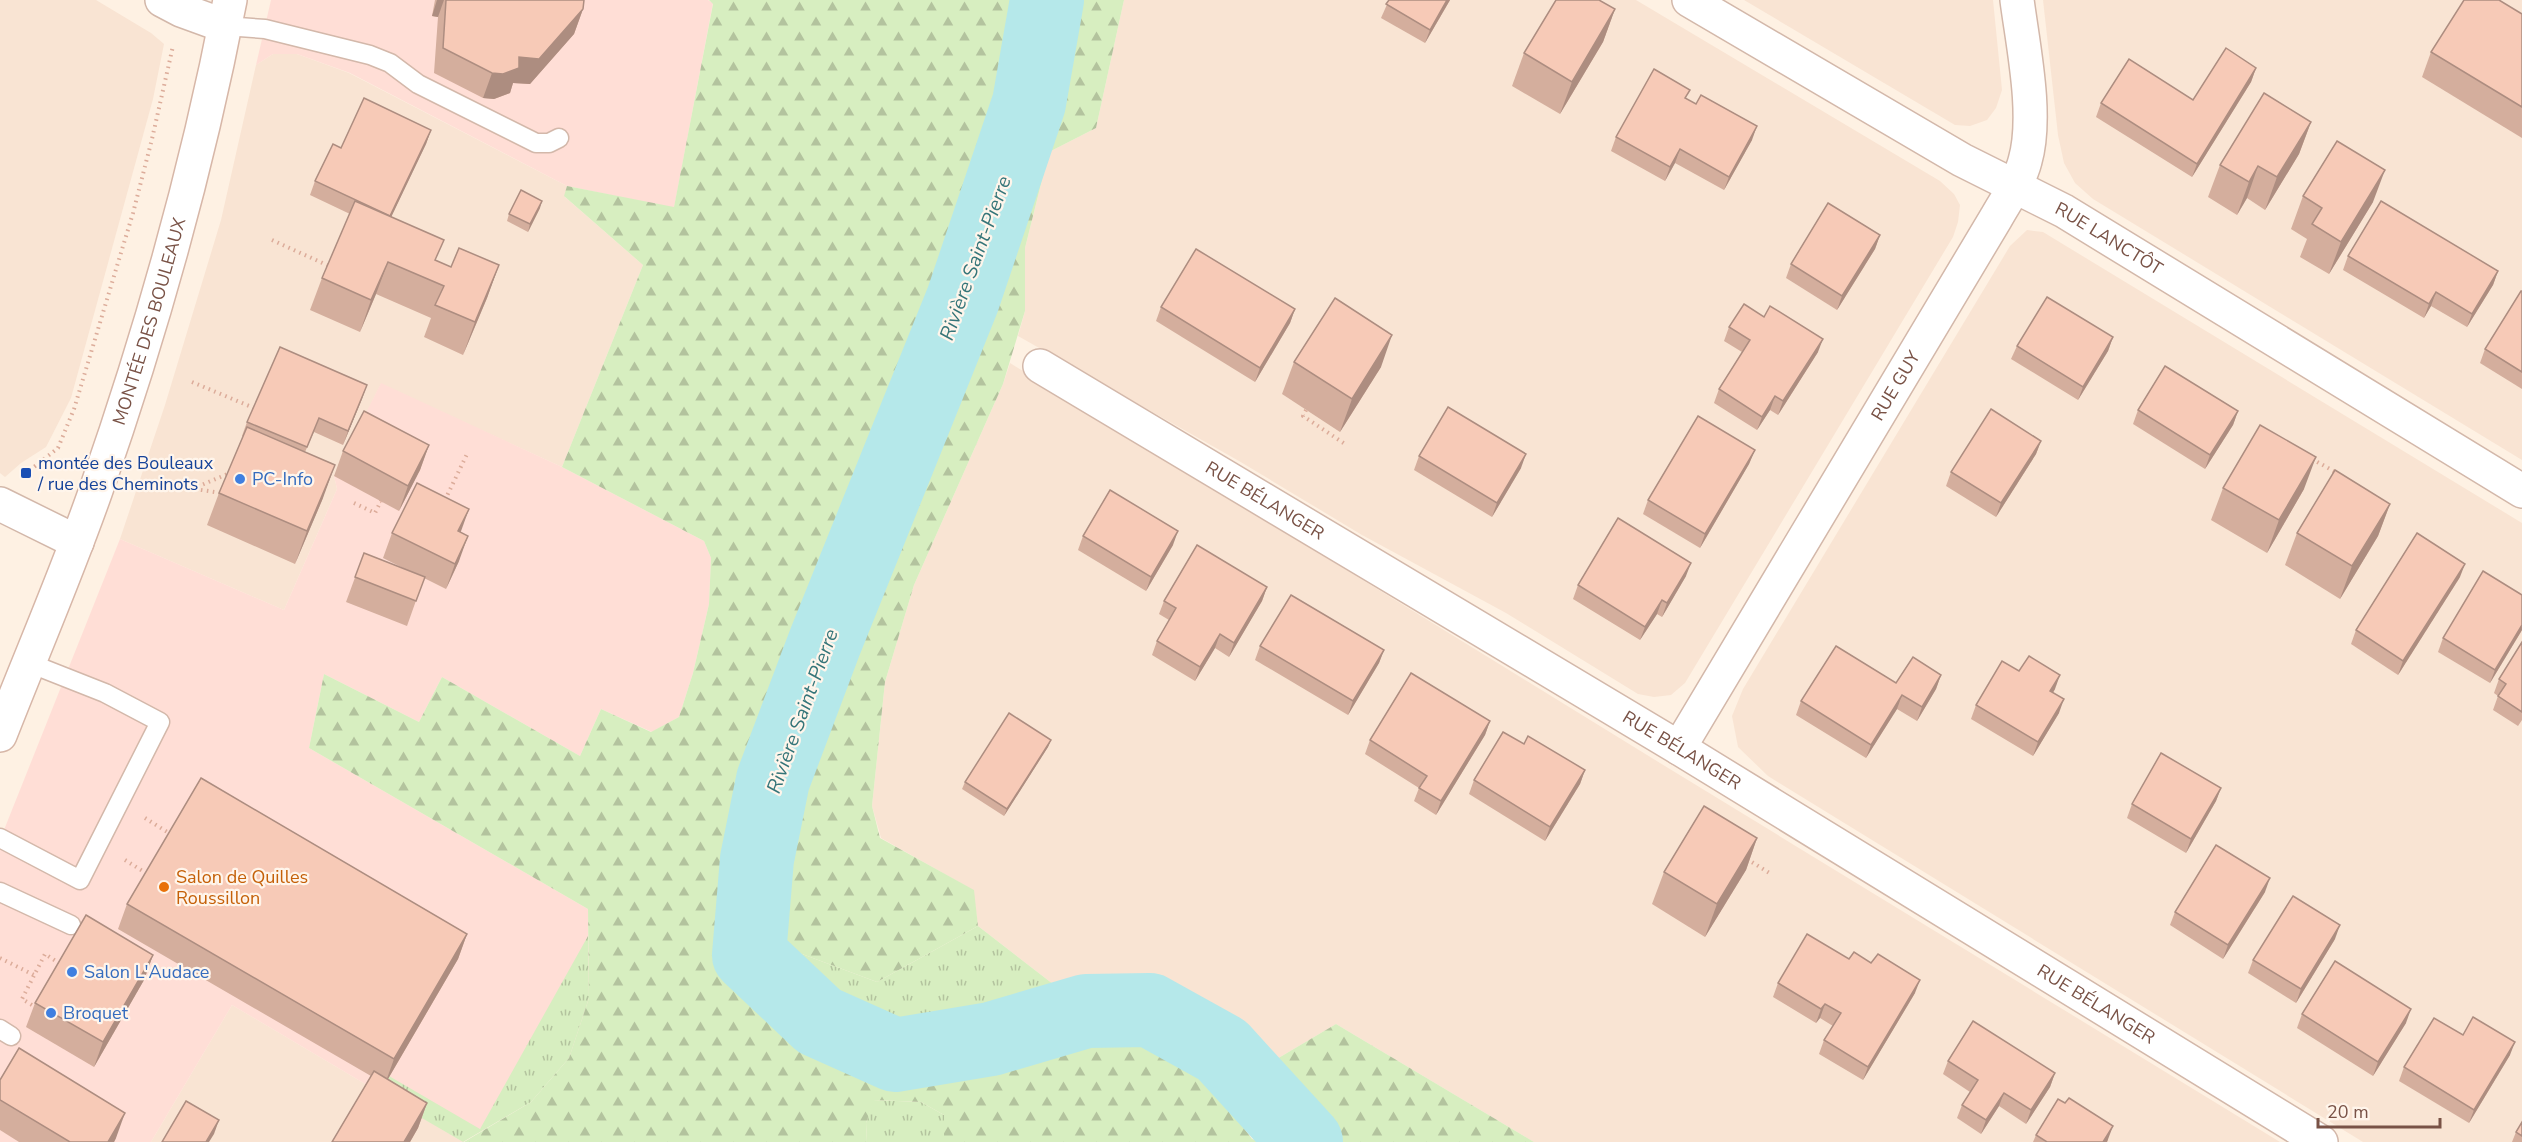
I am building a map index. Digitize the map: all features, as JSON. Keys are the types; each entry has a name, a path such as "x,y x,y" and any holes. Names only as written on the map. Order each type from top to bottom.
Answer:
{"street":[{"path":"162,0 181,10 228,13"},
{"name":"RUE LANCTÔT","path":"1689,0 1962,160 2074,217 2522,491"},
{"name":"RUE GUY","path":"1679,748 2014,186 2025,160 2029,124 2028,94 2017,0"},
{"name":"MONTÉE DES BOULEAUX","path":"0,735 77,542 143,348 194,162 228,13"},
{"name":"RUE BÉLANGER","path":"1040,366 1679,748 2321,1142"},
{"path":"0,504 77,542"}],"lane":[{"path":"228,13 265,29 370,55 390,63 418,84 536,143 549,143 559,138"},
{"path":"0,838 80,880 160,722 105,693 29,663"},
{"path":"0,892 71,925"}],"path":[{"path":"21,477 58,448 69,425 153,139 171,54"},
{"path":"272,240 329,266"},
{"path":"192,382 254,408"},
{"path":"1306,410 1303,416 1345,444"},
{"path":"445,502 468,452"},
{"path":"2311,458 2341,476"},
{"path":"221,493 192,489 230,473"},
{"path":"354,503 375,513 381,501 390,506"},
{"path":"1745,858 1771,874"},
{"path":"38,1008 22,999 45,954 62,965"},
{"path":"0,958 34,975"}],"shaded area":[{"path":"0,0 96,0 151,33 164,44 153,99 71,398 46,447 21,463 5,477 0,473"},
{"path":"271,0 708,0 713,3 674,208 567,186 350,73 297,54 273,54 256,65"},
{"path":"1124,0 1636,0 1940,181 1954,194 1960,205 1953,237 1685,683 1671,695 1654,697 1638,694 1506,613 1362,535 1239,461 1018,336 1025,311 1025,248 1049,152 1096,128"},
{"path":"1744,0 1993,0 2002,90 1996,108 1987,120 1970,126 1955,125"},
{"path":"2043,0 2522,0 2522,460 2093,199 2075,183 2064,163 2058,135"},
{"path":"273,54 297,54 349,73 567,186 565,197 643,265 562,467 381,384 334,476 337,489 284,610 120,539 165,405 221,220 256,65"},
{"path":"2027,230 2043,232 2522,523 2522,1142 2363,1142 1768,776 1738,747 1732,716 1743,689 2010,246"},
{"path":"1010,363 2280,1142 1534,1142 1336,1024 1270,1063 1247,1033 1222,1013 1172,996 1122,985 1062,991 978,926 973,890 881,838 872,806 885,682 914,585 1003,384"},
{"path":"381,383 562,467 704,541 711,558 709,604 693,673 679,717 652,732 601,709 580,756 442,677 419,722 324,674 309,748 588,909 589,998 569,1058 463,1142 232,1005 151,1142 0,1142 0,840 120,539 284,610 337,489 334,476"},
{"path":"232,1005 463,1142 151,1142"}],"green space":[{"path":"709,0 1124,0 1096,128 1049,152 1025,248 1025,311 1003,384 914,585 885,682 872,806 880,838 974,890 978,926 877,982 778,945 736,936 744,973 793,1024 858,1068 885,1080 998,1056 1085,1042 1140,1041 1180,1053 1219,1095 1252,1139 1264,1142 944,1142 944,1115 921,1102 874,1100 866,1123 867,1142 464,1142 531,1102 569,1058 589,998 588,909 309,748 324,674 419,722 442,677 580,756 601,709 651,732 679,717 693,673 709,604 711,558 704,541 562,467 643,265 564,196 567,186 674,207 713,4"},
{"path":"978,926 1062,991 967,1025 898,1032 851,1022 820,1001 788,968 778,945 877,982"},
{"path":"588,936 589,998 569,1058 531,1102 463,1142 379,1093 389,1076 480,1129"},
{"path":"1336,1024 1534,1142 1342,1142 1270,1063"},
{"path":"873,1100 921,1102 944,1115 944,1142 867,1142 866,1123"}],"building":[{"path":"446,0 584,0 583,9 539,59 519,57 519,68 503,74 492,73 443,48"},
{"path":"1389,0 1447,0 1430,30 1386,4"},
{"path":"1556,0 1599,0 1615,9 1572,82 1524,53"},
{"path":"2464,0 2499,0 2522,14 2522,107 2431,52"},
{"path":"2226,48 2256,68 2197,164 2101,103 2129,59 2193,100"},
{"path":"1654,69 1690,90 1685,98 1696,104 1701,95 1757,126 1729,177 1680,149 1670,167 1616,137"},
{"path":"2264,93 2311,122 2277,177 2258,166 2249,182 2220,165"},
{"path":"364,98 431,130 390,216 315,181 333,144 341,148"},
{"path":"2337,141 2385,170 2341,242 2312,224 2322,208 2303,196"},
{"path":"521,190 542,201 530,224 509,214"},
{"path":"355,201 444,240 435,260 451,267 459,248 499,265 475,322 435,305 444,286 388,262 371,300 322,278"},
{"path":"2381,201 2498,271 2472,314 2436,292 2429,304 2348,256"},
{"path":"1828,203 1880,235 1842,296 1791,264"},
{"path":"1196,249 1295,309 1260,368 1161,307"},
{"path":"2522,291 2522,372 2485,349"},
{"path":"2047,297 2113,337 2083,387 2017,346"},
{"path":"1335,298 1392,335 1352,399 1294,362"},
{"path":"1744,304 1764,317 1770,306 1823,339 1783,401 1775,396 1762,417 1719,389 1750,340 1729,327"},
{"path":"280,347 367,385 348,431 319,418 307,447 247,422"},
{"path":"2165,366 2238,411 2210,455 2138,410"},
{"path":"1448,407 1526,454 1497,503 1419,456"},
{"path":"1991,409 2041,441 2001,503 1951,472"},
{"path":"364,411 429,445 408,486 343,451"},
{"path":"1698,416 1755,450 1705,534 1648,500"},
{"path":"2260,425 2316,457 2279,520 2223,488"},
{"path":"247,427 335,465 307,531 219,493"},
{"path":"2335,470 2390,504 2352,566 2297,533"},
{"path":"417,483 469,509 458,531 468,536 455,564 392,533"},
{"path":"1110,490 1178,531 1151,577 1083,536"},
{"path":"1618,518 1691,563 1667,603 1662,600 1645,627 1578,585"},
{"path":"2417,533 2465,564 2403,661 2356,630"},
{"path":"1197,545 1267,587 1234,643 1220,634 1200,667 1157,641 1176,608 1164,601"},
{"path":"364,553 425,577 416,601 355,577"},
{"path":"2483,571 2522,595 2522,625 2495,670 2443,638"},
{"path":"1291,595 1384,650 1353,701 1260,646"},
{"path":"2522,642 2522,712 2498,696 2506,684 2499,679"},
{"path":"1836,646 1896,683 1913,657 1941,675 1922,707 1902,695 1871,745 1801,701"},
{"path":"2029,656 2060,675 2050,691 2064,699 2038,742 1976,705 2002,661 2019,671"},
{"path":"1411,673 1490,721 1441,801 1419,788 1427,776 1370,740"},
{"path":"1009,713 1051,740 1007,809 965,782"},
{"path":"1503,732 1524,744 1528,736 1585,770 1550,827 1474,780"},
{"path":"2161,753 2221,788 2191,839 2132,804"},
{"path":"201,778 467,934 394,1059 127,904"},
{"path":"1704,806 1757,838 1717,904 1664,872"},
{"path":"2216,845 2270,878 2228,945 2175,912"},
{"path":"2293,896 2340,925 2301,989 2253,960"},
{"path":"86,915 153,955 103,1042 35,1003"},
{"path":"1807,934 1849,959 1854,952 1871,963 1878,954 1920,980 1868,1067 1824,1040 1841,1013 1825,1004 1821,1009 1778,983"},
{"path":"2335,961 2411,1009 2378,1062 2302,1014"},
{"path":"2473,1017 2515,1042 2474,1110 2404,1067 2434,1018 2463,1035"},
{"path":"1973,1021 2055,1073 2031,1110 2004,1093 1986,1120 1962,1105 1978,1080 1948,1061"},
{"path":"19,1048 125,1113 108,1142 70,1142 0,1100 0,1080"},
{"path":"374,1071 427,1103 404,1142 332,1142"},
{"path":"2069,1098 2113,1126 2103,1142 2047,1142 2036,1135 2058,1099 2065,1103"},
{"path":"186,1101 219,1120 206,1142 162,1142"},
{"path":"2522,1122 2522,1136 2516,1132"}],"waterway":[{"name":"Rivière Saint-Pierre","path":"1047,0 1029,103 963,299 825,642 773,780 757,859 749,955 819,1021 895,1055 991,1039 1086,1011 1150,1010 1222,1050 1306,1142"}],"place":[{"name":"montée des Bouleaux / rue des Cheminots","path":"26,473"},
{"name":"PC-Info","path":"240,479"},
{"name":"Salon de Quilles Roussillon","path":"164,887"},
{"name":"Salon L'Audace","path":"72,972"},
{"name":"Broquet","path":"51,1013"}]}
